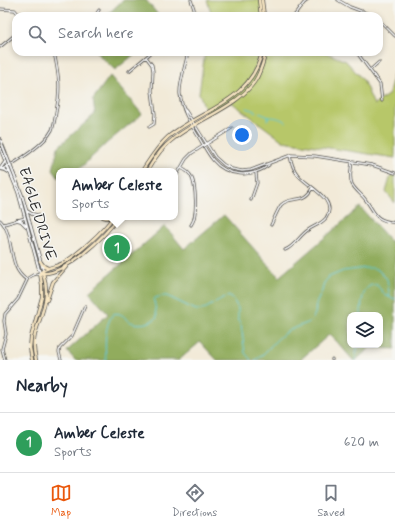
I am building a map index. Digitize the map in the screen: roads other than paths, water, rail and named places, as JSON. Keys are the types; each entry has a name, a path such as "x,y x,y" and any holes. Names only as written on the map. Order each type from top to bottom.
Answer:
{"main road":[{"path":"259,0 260,12"},
{"path":"262,0 264,12"},
{"path":"144,168 162,143 232,97 245,86 254,74 261,56"},
{"path":"149,168 157,154 166,144 246,91 255,82 262,68 265,56"},
{"path":"32,360 30,348 32,332 42,297 40,273 63,263 72,257 101,232 110,220"},
{"path":"36,360 34,344 35,334 53,282 68,265 105,234 116,220"},
{"path":"40,260 44,266 51,268"},
{"path":"43,272 56,270 68,265"},
{"path":"43,272 46,290 44,306"}],"street":[{"path":"191,0 193,12"},
{"path":"297,12 308,0"},
{"path":"338,0 363,12"},
{"path":"0,9 14,10 16,12"},
{"path":"383,24 395,36"},
{"path":"0,47 12,37"},
{"path":"0,169 11,165 32,151 51,132 54,124 60,89 55,56"},
{"path":"187,56 180,89 180,97 184,112 192,122 214,160 228,171 242,174 255,172 290,155 315,156 372,165 395,173"},
{"path":"360,56 380,84 382,101"},
{"path":"129,71 146,57 152,65 154,71 152,91 156,114 154,124 149,127"},
{"path":"370,70 379,62"},
{"path":"194,126 215,157 228,168 242,171 270,164"},
{"path":"178,173 192,153 232,128"},
{"name":"EAGLE DRIVE","path":"0,139 20,188 43,272"},
{"name":"EAGLE DRIVE","path":"0,148 11,174 40,273"},
{"path":"285,250 294,244 307,230 321,222 328,214 329,208 327,201 295,171 290,155"},
{"path":"0,169 5,161"},
{"path":"352,162 352,185 365,199 375,215 382,220 395,223"},
{"path":"181,168 191,176 193,187 195,210 191,225"},
{"path":"0,169 11,174"},
{"path":"251,200 257,183 254,169"},
{"path":"272,226 281,205 288,201 302,198 309,194 313,188"},
{"path":"27,210 32,214 37,215"},
{"path":"4,224 25,218"},
{"path":"0,220 4,224 17,270 22,277 27,280"},
{"path":"17,220 22,222 27,227"},
{"path":"5,360 2,348 6,334 5,316 19,297 27,280 31,276 40,273"},
{"path":"61,360 59,352 60,348 72,336 85,306"}],"waterway":[{"path":"247,108 269,117"},
{"path":"267,120 269,117 273,117 286,122"},
{"path":"255,360 284,334 310,322 315,314 316,304 324,283 329,277 343,271 373,268 378,270 387,279 390,298"},
{"path":"361,312 363,295 368,287 372,285 377,285 385,295 395,299"},
{"path":"106,360 105,342 108,324 113,314 116,313 122,315 130,322 136,324 149,322 157,317 154,300 155,298 162,296 167,296 196,310 202,310 228,296 232,298 238,308 238,319 241,325 245,353 251,360"},
{"path":"355,360 357,348"}],"place":[{"name":"Amber Celeste","path":"117,248"}]}
